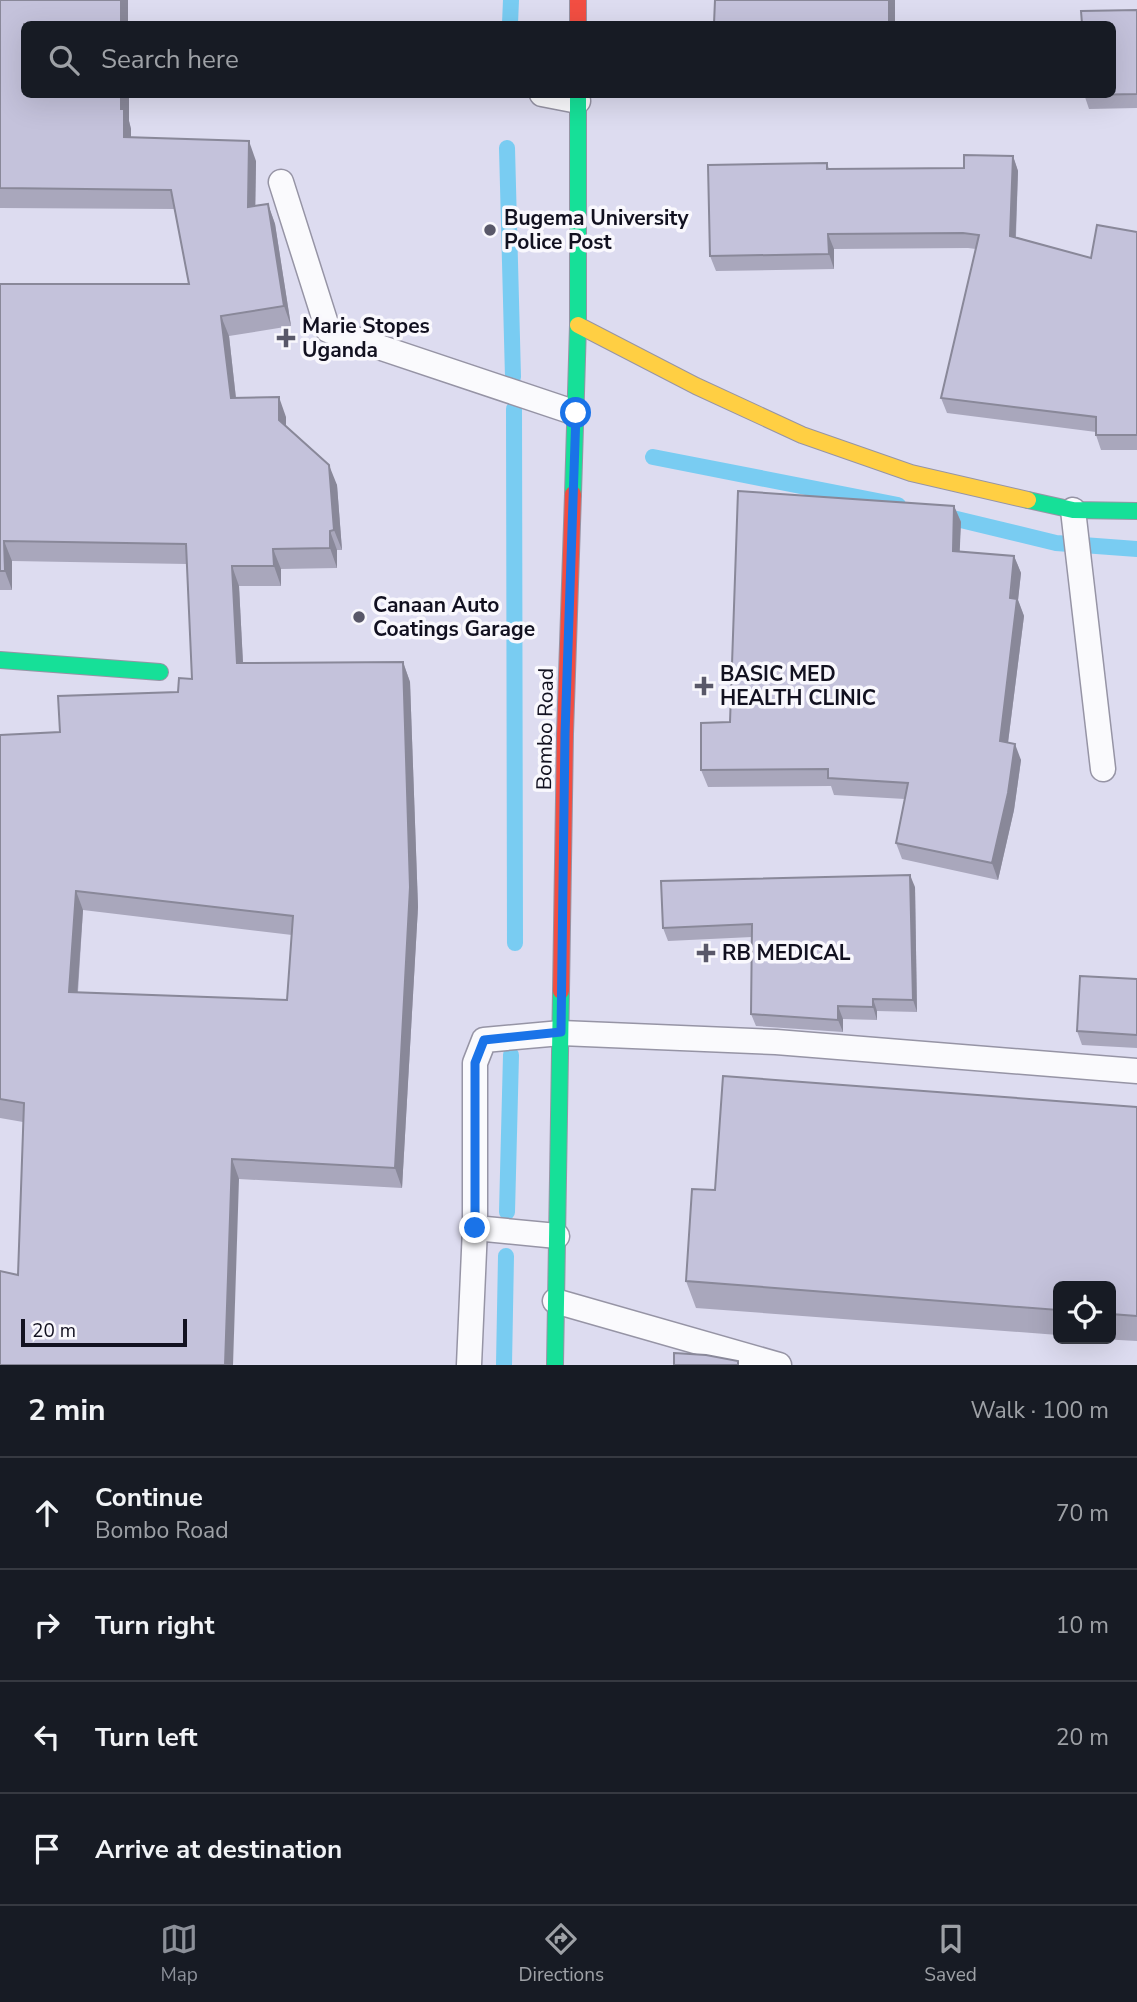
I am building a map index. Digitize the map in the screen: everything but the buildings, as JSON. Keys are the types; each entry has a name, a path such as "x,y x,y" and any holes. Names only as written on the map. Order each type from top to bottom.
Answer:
{"main road":[{"path":"578,0 578,21"},
{"name":"Bombo Road","path":"555,1365 565,734 578,326 578,98"},
{"path":"578,326 696,386 802,435 911,473 1073,510 1137,511"},
{"path":"0,660 160,672"}],"lane":[{"path":"281,182 328,330 576,413"},
{"path":"1073,510 1103,769"},
{"path":"469,1365 475,1228 475,1063 484,1040 561,1032 776,1042 1137,1071"},
{"path":"475,1228 557,1236"},
{"path":"555,1301 779,1365"}],"waterway":[{"path":"510,21 511,0"},
{"path":"507,148 513,377"},
{"path":"514,409 515,943"},
{"path":"653,457 898,505"},
{"path":"940,515 1056,543 1137,549"},
{"path":"507,1212 511,1055"},
{"path":"504,1365 506,1256"}],"traffic: fast":[{"path":"573,494 578,325 578,98"},
{"path":"1028,500 1073,510 1137,511"},
{"path":"0,660 160,672"},
{"path":"555,1365 561,991"}],"traffic: slow":[{"path":"578,325 696,386 802,435 911,473 1028,500"}],"traffic: jam":[{"path":"578,0 578,21"},
{"path":"561,991 565,734 573,494"}],"place":[{"name":"Bugema University Police Post","path":"490,230"},
{"name":"Marie Stopes Uganda","path":"286,338"},
{"name":"Canaan Auto Coatings Garage","path":"359,617"},
{"name":"BASIC MED HEALTH CLINIC","path":"704,686"},
{"name":"RB MEDICAL","path":"706,953"}],"route":[{"path":"475,1228 475,1063 484,1040 561,1032 565,734 576,413"}]}
